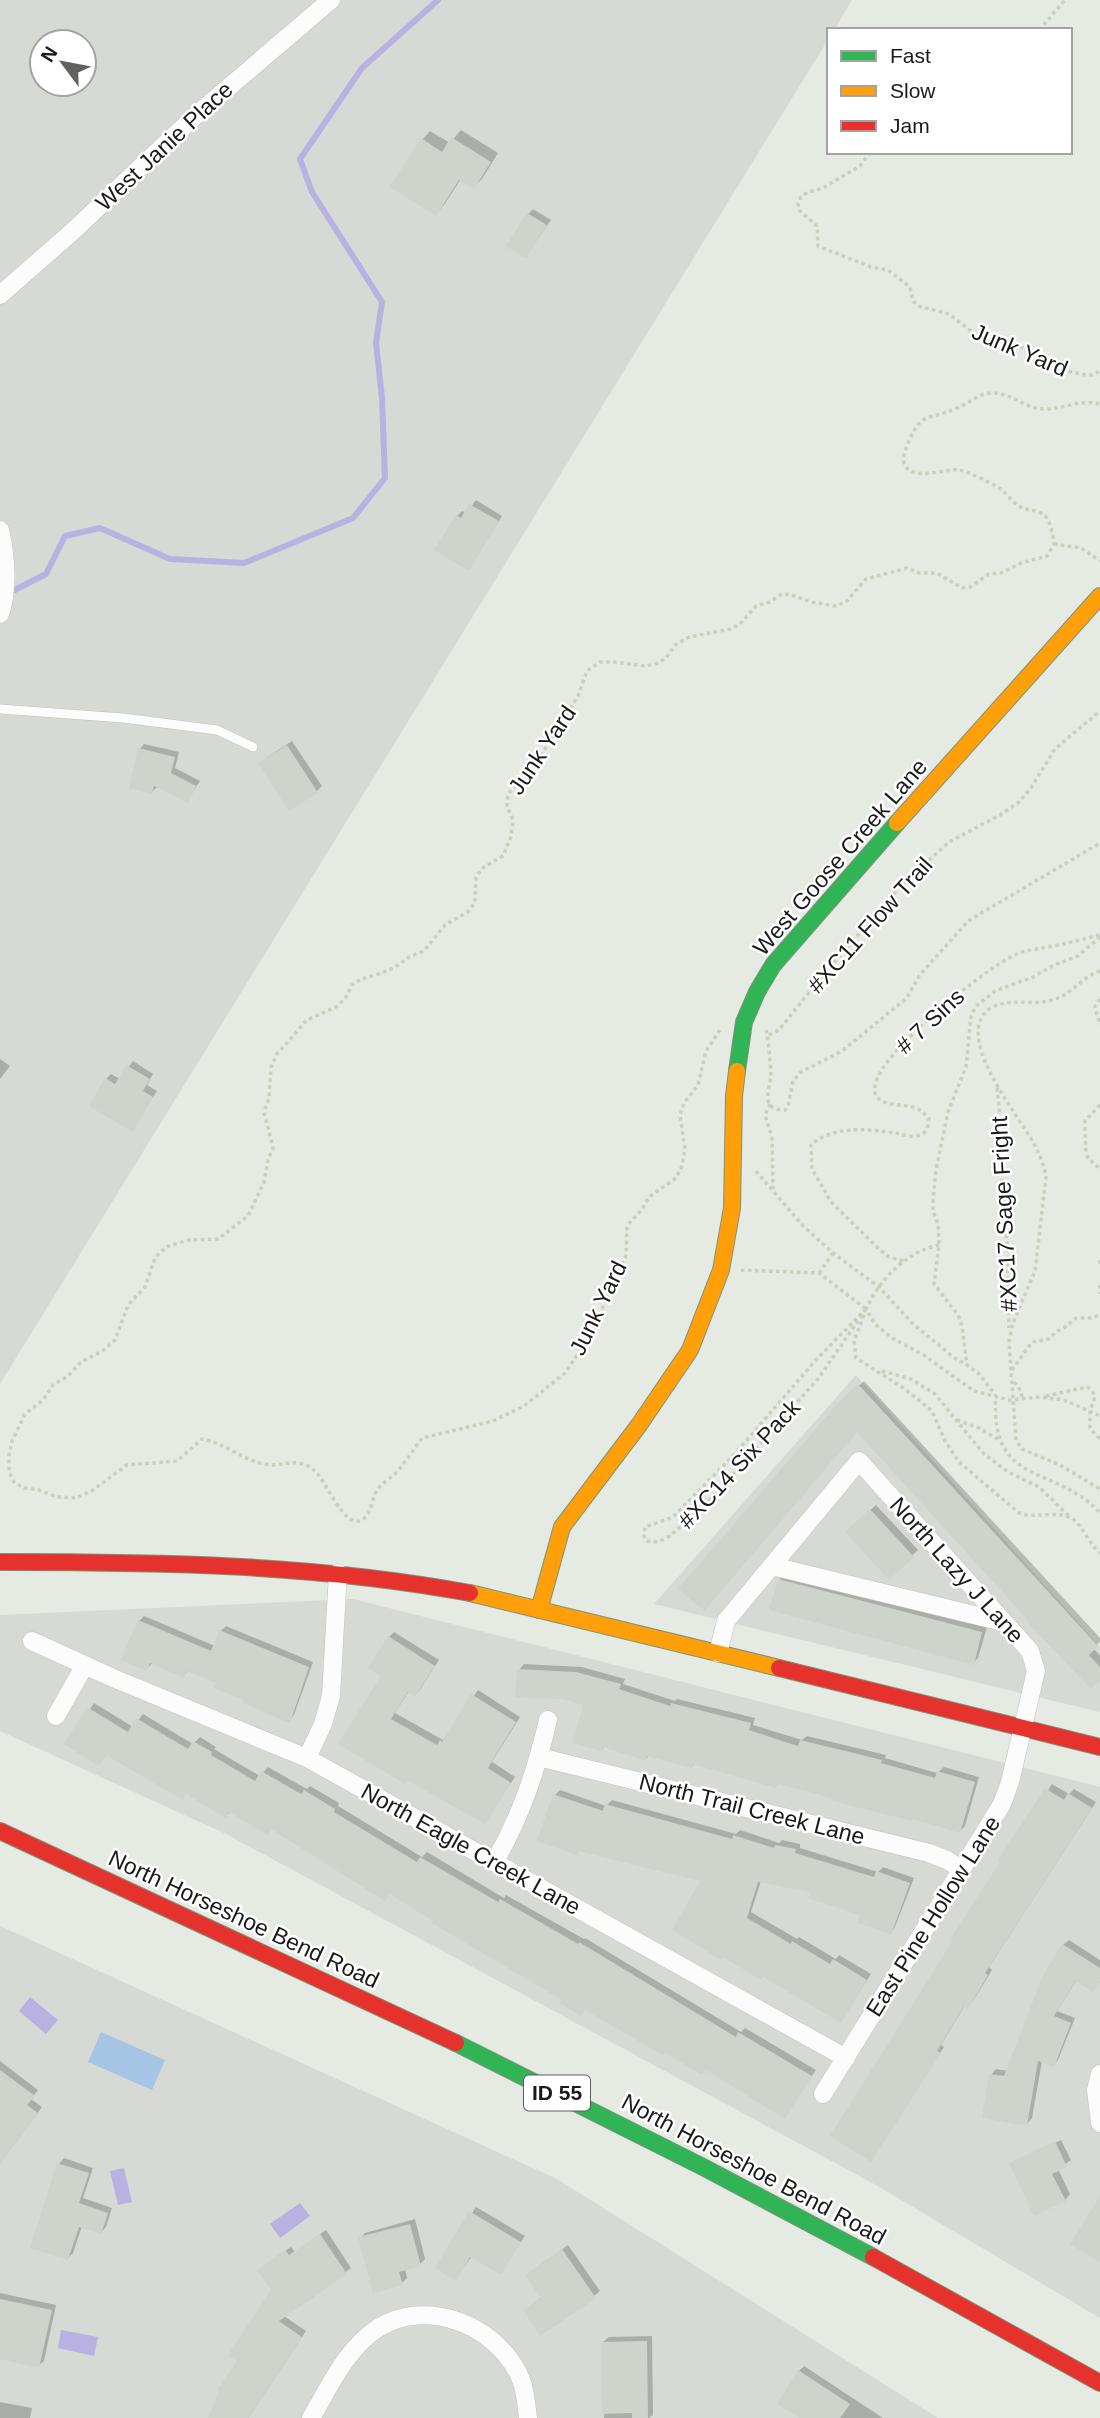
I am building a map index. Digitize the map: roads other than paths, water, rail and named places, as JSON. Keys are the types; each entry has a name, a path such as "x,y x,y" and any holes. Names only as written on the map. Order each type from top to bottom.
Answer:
{"main road":[{"name":"West Goose Creek Lane","path":"539,1610 562,1527 639,1425 690,1350 721,1270 732,1208 734,1096 744,1021 757,992 773,965 789,946 1100,596"},
{"path":"0,1562 202,1564 411,1581 490,1597 1100,1747"},
{"name":"North Horseshoe Bend Road","path":"0,1831 302,1970 607,2118 805,2220 1100,2383"}],"street":[{"name":"West Janie Place","path":"0,295 73,232 195,116 331,0"},
{"path":"0,530 6,564 4,601 0,614"},
{"name":"North Lazy J Lane","path":"772,1566 859,1461 1030,1651 1035,1671 1023,1729"},
{"path":"718,1653 726,1621 772,1566 1003,1622"},
{"path":"307,1758 323,1724 331,1696 338,1573"},
{"name":"North Eagle Creek Lane","path":"32,1641 307,1758 846,2058"},
{"path":"56,1716 85,1665"},
{"path":"495,1861 516,1825 539,1757 548,1720"},
{"name":"East Pine Hollow Lane","path":"823,2094 1002,1804 1023,1729"},
{"name":"North Trail Creek Lane","path":"539,1757 929,1853 962,1870"},
{"path":"1100,2074 1096,2090 1100,2123"},
{"path":"311,2418 347,2357 379,2328 405,2318 436,2315 460,2321 482,2332 503,2349 518,2372 526,2395 528,2418"}],"lane":[{"path":"0,709 217,730 253,747"}],"waterway":[{"path":"7,594 46,574 65,536 100,528 170,559 244,563 353,518 385,478 382,398 376,343 382,302 312,192 300,159 362,68 438,0"}]}
